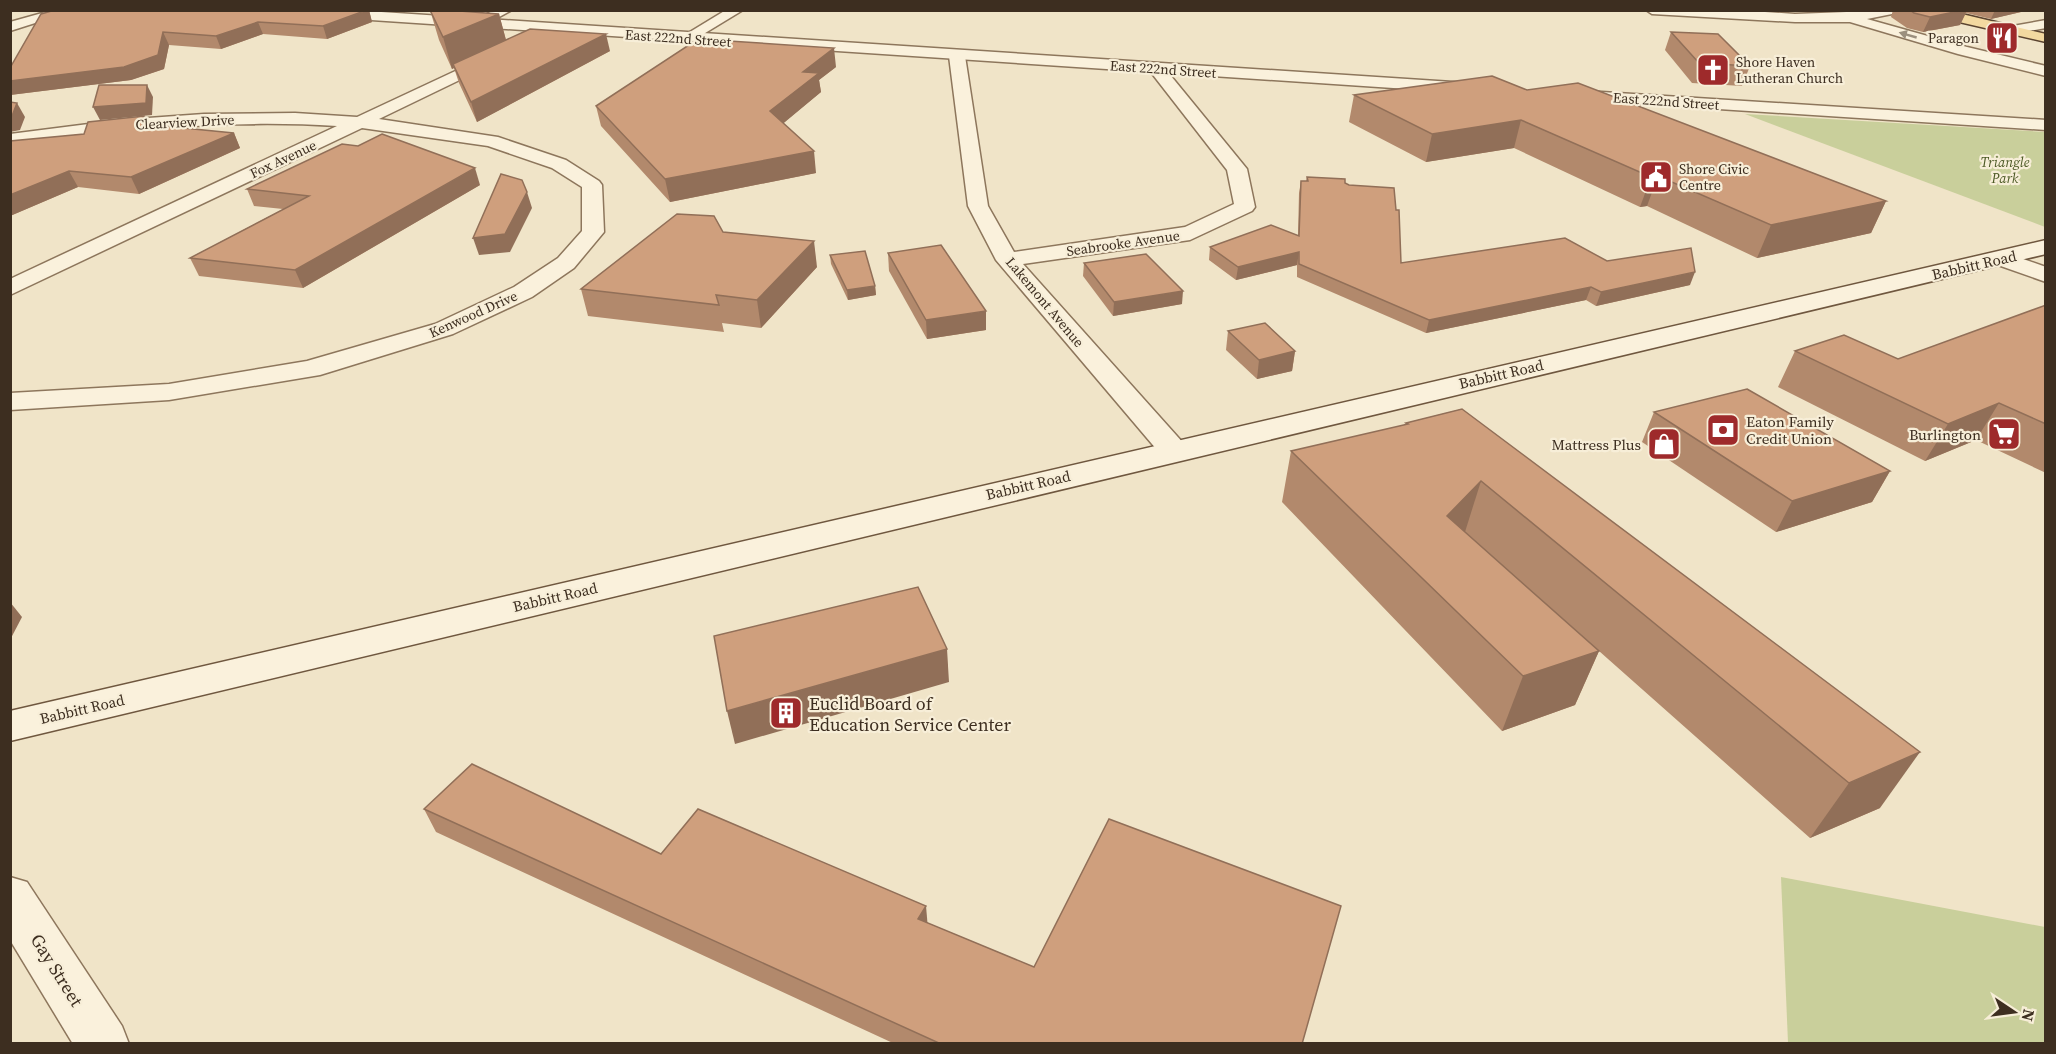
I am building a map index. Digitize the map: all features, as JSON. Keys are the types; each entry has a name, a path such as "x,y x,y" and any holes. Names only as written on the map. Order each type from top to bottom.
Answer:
{"main road":[{"path":"1925,10 2046,38"}],"street":[{"path":"10,27 70,10"},
{"name":"East 222nd Street","path":"281,10 1490,90"},
{"path":"476,24 506,10"},
{"path":"687,38 737,10"},
{"path":"1652,10 1795,18 1850,18 1892,10"},
{"path":"1850,18 1963,51 2046,70"},
{"path":"2012,30 2046,24"},
{"name":"Fox Avenue","path":"10,288 554,29"},
{"name":"Lakemont Avenue","path":"957,56 978,206 1008,260 1174,451"},
{"name":"Seabrooke Avenue","path":"1008,260 1190,233 1245,207 1237,169 1156,68"},
{"name":"East 222nd Street","path":"1549,93 2046,124"},
{"name":"Clearview Drive","path":"10,140 120,126 204,119 295,118 360,123"},
{"name":"Kenwood Drive","path":"10,402 169,392 309,369 444,329 524,292 566,263 593,232 592,185 559,164 491,141 360,123"},
{"name":"Babbitt Road","path":"10,726 1791,306 2003,259 2046,247"},
{"path":"2003,259 2046,275"},
{"name":"Gay Street","path":"10,897 103,1044"}],"green space":[{"name":"Triangle Park","path":"1745,114 2045,132 2045,227"},
{"path":"1781,877 2045,927 2045,1043 1788,1043"}],"building":[{"path":"55,10 367,10 323,26 258,22 216,36 163,32 158,55 124,67 10,81 10,68 41,14"},
{"path":"430,10 446,10 499,14 443,37"},
{"path":"1910,10 1964,10 1930,17"},
{"path":"530,29 606,34 471,102 453,64"},
{"path":"1671,32 1718,34 1750,66 1699,63"},
{"path":"698,39 834,48 803,72 819,73 770,111 814,151 665,179 596,106"},
{"path":"1492,76 1527,90 1578,83 1886,201 1771,225 1658,176 1651,177 1521,120 1432,134 1354,95"},
{"path":"99,85 147,85 146,103 93,107"},
{"path":"10,102 17,103 12,116 10,116"},
{"path":"144,116 143,124 234,133 131,177 69,171 10,195 10,141 84,134 88,122"},
{"path":"382,134 475,168 295,270 190,258 309,196 247,189 342,144 358,146"},
{"path":"501,174 522,180 527,192 505,234 473,238"},
{"path":"1307,177 1345,179 1345,183 1349,185 1394,188 1396,210 1399,210 1401,263 1565,238 1607,261 1691,248 1695,272 1601,292 1591,287 1429,320 1299,264 1299,252 1238,267 1210,247 1271,225 1299,236 1301,181 1308,181"},
{"path":"677,214 714,216 723,232 814,241 757,300 716,295 719,305 581,289"},
{"path":"941,245 986,311 926,320 888,253"},
{"path":"865,251 875,286 847,290 830,255"},
{"path":"1146,254 1183,291 1114,302 1084,263"},
{"path":"2046,305 2046,424 1999,403 1948,424 1795,351 1844,335 1898,359"},
{"path":"1265,323 1295,351 1259,360 1228,331"},
{"path":"1747,389 1890,471 1792,501 1654,412"},
{"path":"1462,409 1920,752 1849,783 1481,481 1447,516 1599,651 1523,676 1291,451"},
{"path":"918,587 947,649 727,711 714,636"},
{"path":"472,764 661,854 698,809 926,906 918,919 1034,967 1109,819 1341,906 1302,1044 941,1044 424,809"}],"place":[{"name":"Paragon","path":"2002,38"},
{"name":"Shore Haven Lutheran Church","path":"1713,70"},
{"name":"Shore Civic Centre","path":"1656,177"},
{"name":"Eaton Family Credit Union","path":"1723,430"},
{"name":"Burlington","path":"2004,434"},
{"name":"Mattress Plus","path":"1664,444"},
{"name":"Euclid Board of Education Service Center","path":"786,713"}]}
